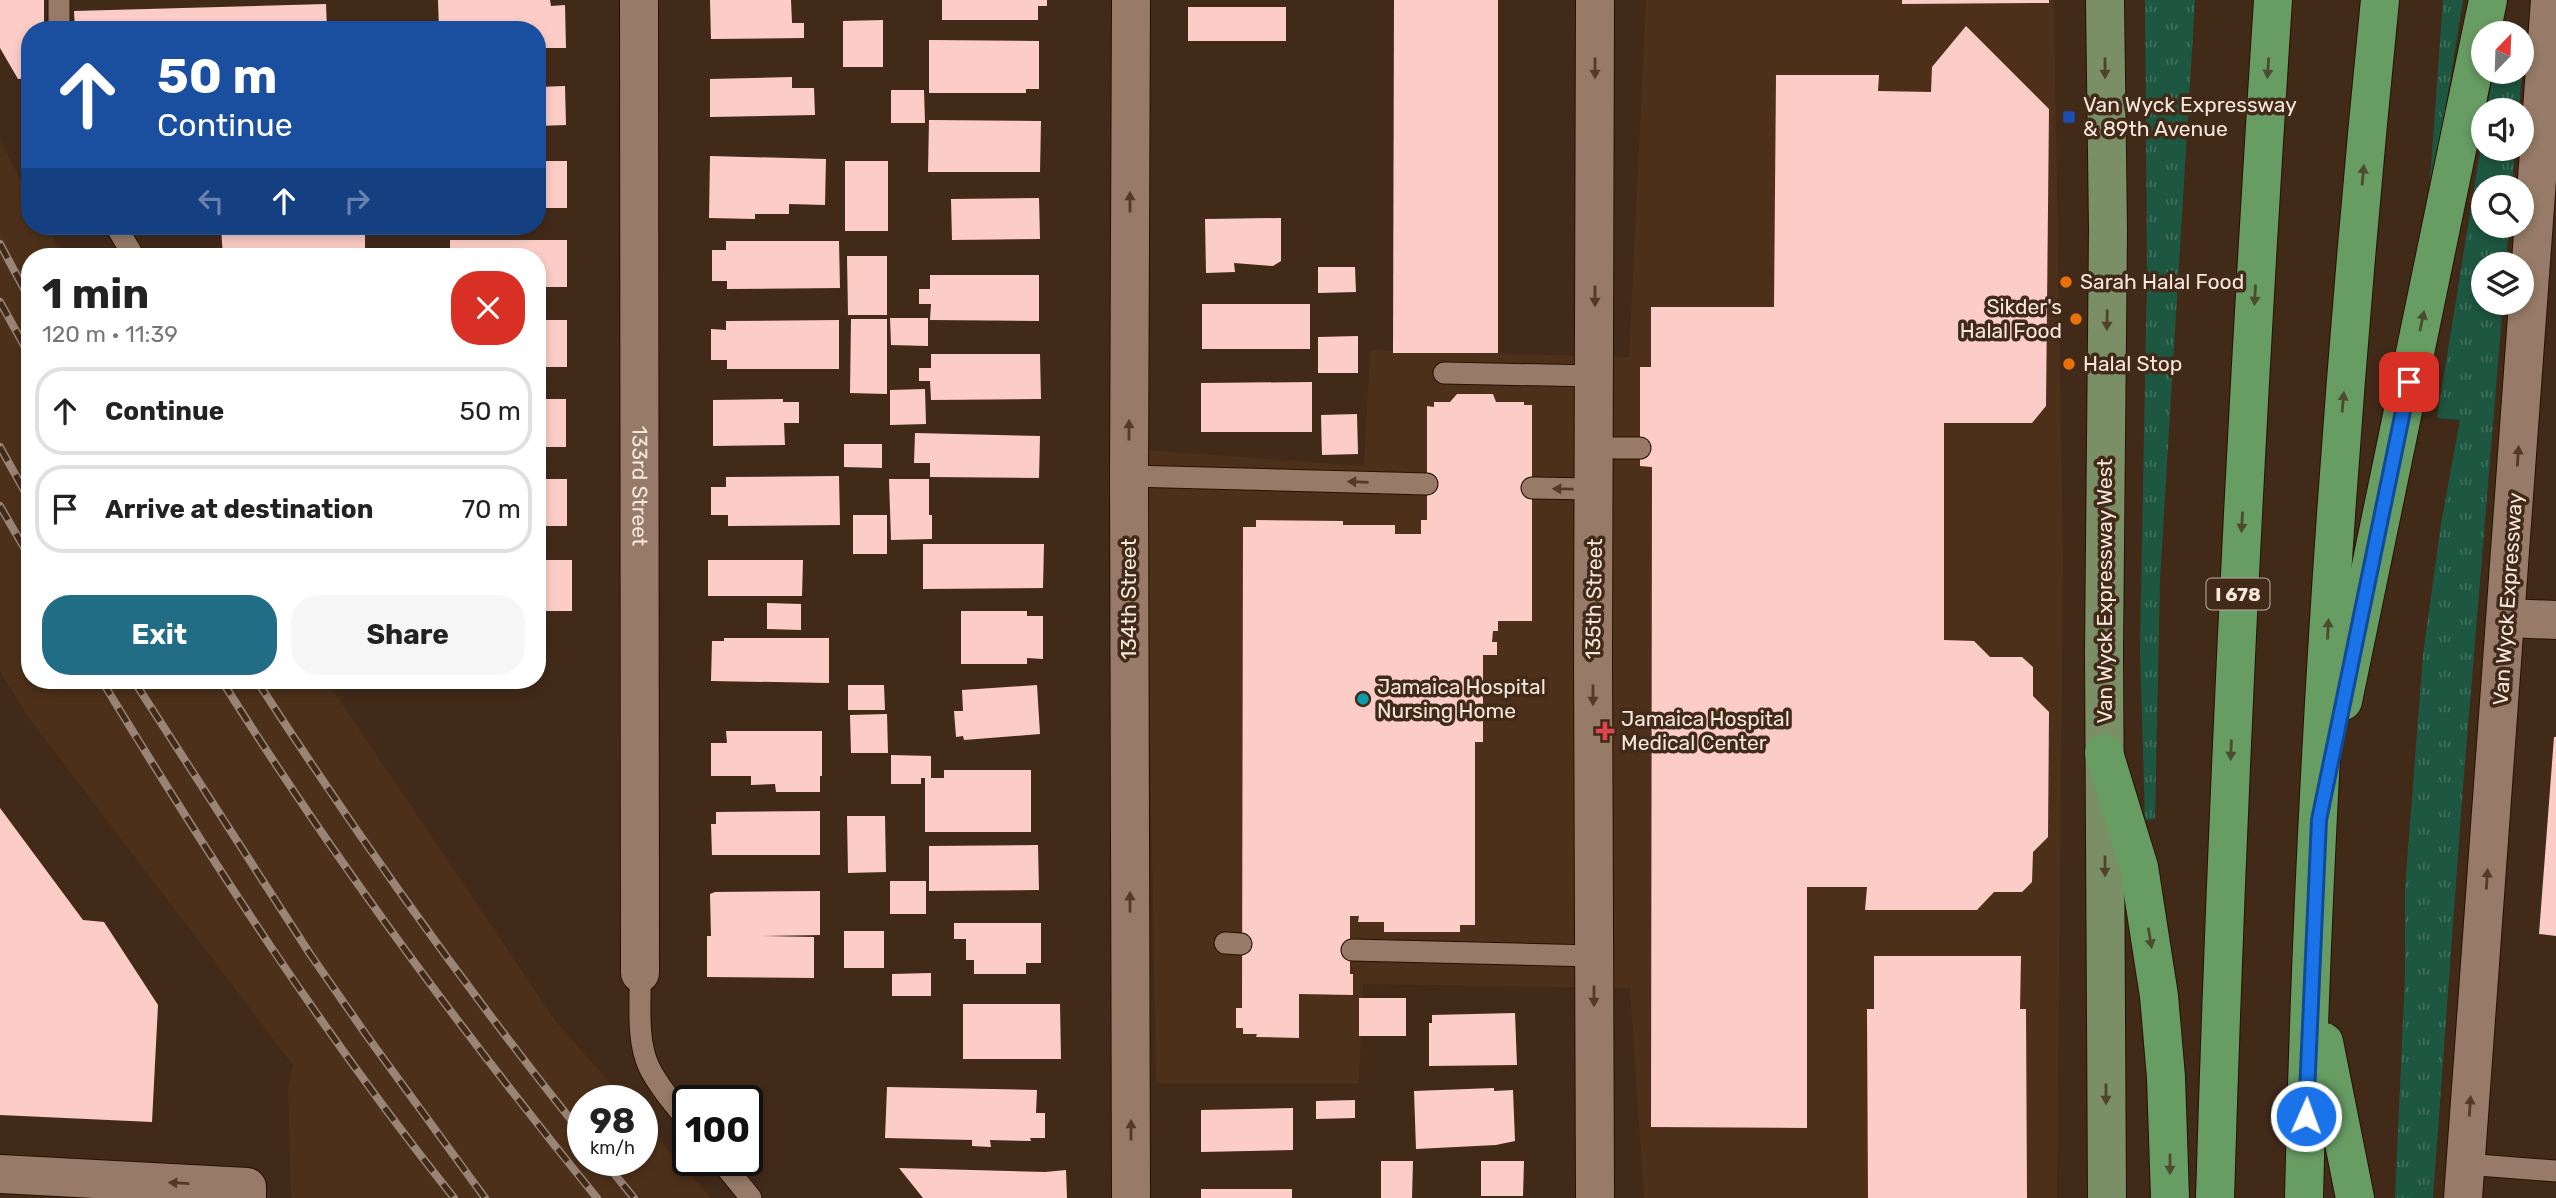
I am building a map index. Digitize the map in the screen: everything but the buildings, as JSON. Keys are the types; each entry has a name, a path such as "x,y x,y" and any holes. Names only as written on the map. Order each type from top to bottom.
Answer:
{"highway":[{"name":"I 678","path":"2215,1198 2236,632 2273,0"},
{"path":"2304,1198 2335,495 2380,0"},
{"path":"2319,820 2488,0"},
{"path":"2104,753 2139,867 2159,996 2166,1077 2170,1198"},
{"path":"2312,980 2355,1198"}],"main road":[{"name":"Van Wyck Expressway West","path":"2105,0 2108,230 2104,753 2107,1190"}],"street":[{"name":"133rd Street","path":"639,0 640,973"},
{"name":"134th Street","path":"1131,0 1131,1198"},
{"name":"135th Street","path":"1595,0 1595,1198"},
{"name":"Van Wyck Expressway","path":"2464,1181 2550,75 2551,17"},
{"path":"2507,618 2556,620"},
{"path":"0,1174 247,1192"}],"lane":[{"path":"59,0 59,21"},
{"path":"1444,373 1595,376"},
{"path":"1595,447 1640,448"},
{"path":"1129,476 1427,484"},
{"path":"1532,488 1595,489"},
{"path":"1352,950 1594,956"},
{"path":"640,973 642,1041 648,1065 672,1102"},
{"path":"2464,1181 2556,1171"},
{"path":"733,1176 751,1198"}],"shaded area":[{"name":"Jamaica Hospital Medical Center","path":"1646,0 2054,0 2063,561 2057,1198 1644,1198 1630,988 1363,984 1359,1083 1156,1083 1145,450 1364,466 1370,350 1629,357"},
{"path":"0,140 21,180 21,235 52,235 59,248 21,248 21,689 332,689 556,1022 612,1085 567,1085 567,1176 658,1176 658,1138 672,1154 672,1176 692,1176 711,1198 291,1198 288,1089 293,1065 29,718 0,672"}],"green space":[{"path":"2145,0 2195,0 2160,579 2155,819 2145,820 2140,650 2147,272"},
{"path":"2443,0 2463,0 2427,223"},
{"path":"2491,84 2521,84 2520,98 2489,98"},
{"path":"2478,161 2514,161 2513,175 2476,175"},
{"path":"2471,207 2471,238 2508,238 2507,252 2471,252 2471,315 2502,315 2463,786 2433,1198 2395,1198 2405,976 2405,889 2423,655 2441,524 2460,420 2437,418"}],"railway":[{"path":"0,244 21,283"},
{"path":"0,302 21,340"},
{"path":"0,447 21,485"},
{"path":"0,506 21,542"},
{"path":"107,689 184,814 314,1010 454,1198"},
{"path":"139,689 310,954 485,1198"},
{"path":"227,689 309,815 402,945 498,1073 597,1198"},
{"path":"262,689 414,912 567,1114"},
{"path":"616,1176 634,1198"}],"place":[{"name":"Van Wyck Expressway & 89th Avenue","path":"2069,117"},
{"name":"Sarah Halal Food","path":"2066,282"},
{"name":"Sikder's Halal Food","path":"2076,319"},
{"name":"Halal Stop","path":"2069,364"},
{"name":"Jamaica Hospital Nursing Home","path":"1363,699"},
{"name":"Jamaica Hospital Medical Center","path":"1605,731"}],"route":[{"path":"2306,1116 2319,820 2409,382"}]}
